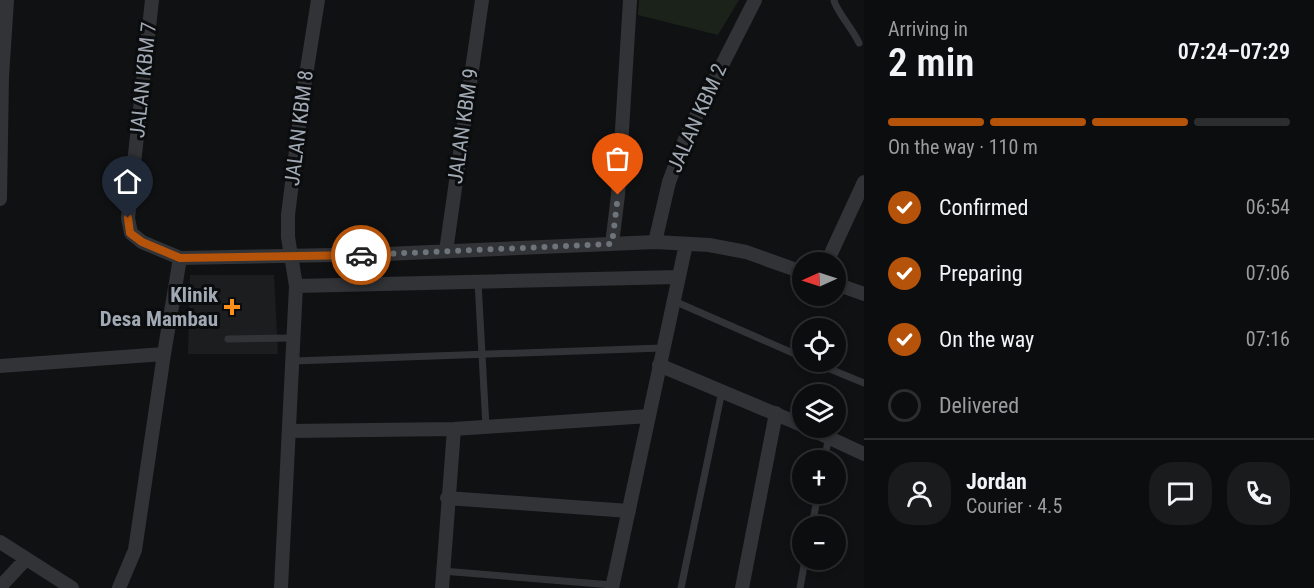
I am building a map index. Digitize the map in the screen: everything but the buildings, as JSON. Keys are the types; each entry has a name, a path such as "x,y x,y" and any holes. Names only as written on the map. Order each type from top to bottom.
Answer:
{"street":[{"path":"0,199 1,77 7,0"},
{"name":"JALAN KBM 7","path":"152,0 128,218 130,233 142,242 180,258 446,251 655,242 709,245 746,252 792,268"},
{"name":"JALAN KBM 8","path":"281,588 296,286 290,256 288,215 303,93 318,0"},
{"name":"JALAN KBM 9","path":"446,251 482,0"},
{"path":"612,244 618,195 623,75 630,0"},
{"name":"JALAN KBM 2","path":"655,242 669,182 687,134 755,0"},
{"path":"832,252 864,182"},
{"path":"612,586 686,244"},
{"path":"119,588 135,550 180,258"},
{"path":"296,286 678,277"},
{"path":"846,288 864,294"},
{"path":"0,366 164,354"},
{"path":"659,365 792,420"},
{"path":"742,588 776,413"},
{"path":"290,431 454,429 649,416"},
{"path":"442,588 454,429"},
{"path":"831,438 864,454"},
{"path":"447,498 629,511"},
{"path":"0,542 72,588"},
{"path":"0,587 26,559"}],"lane":[{"path":"834,0 834,7 848,22 859,43"},
{"path":"478,282 486,427"},
{"path":"674,301 792,353"},
{"path":"228,339 294,338"},
{"path":"294,361 662,348"},
{"path":"837,372 864,383"},
{"path":"681,588 722,391"},
{"path":"800,588 803,570"},
{"path":"442,571 612,586"}],"shaded area":[{"path":"639,0 739,0 718,35 638,15"},
{"name":"Klinik Desa Mambau","path":"190,275 274,275 278,354 188,354"}],"way so far":[{"path":"361,255 612,244 618,195"}],"place":[{"name":"Klinik Desa Mambau","path":"232,307"}],"route":[{"path":"128,218 130,233 142,242 180,258 361,255"}]}
